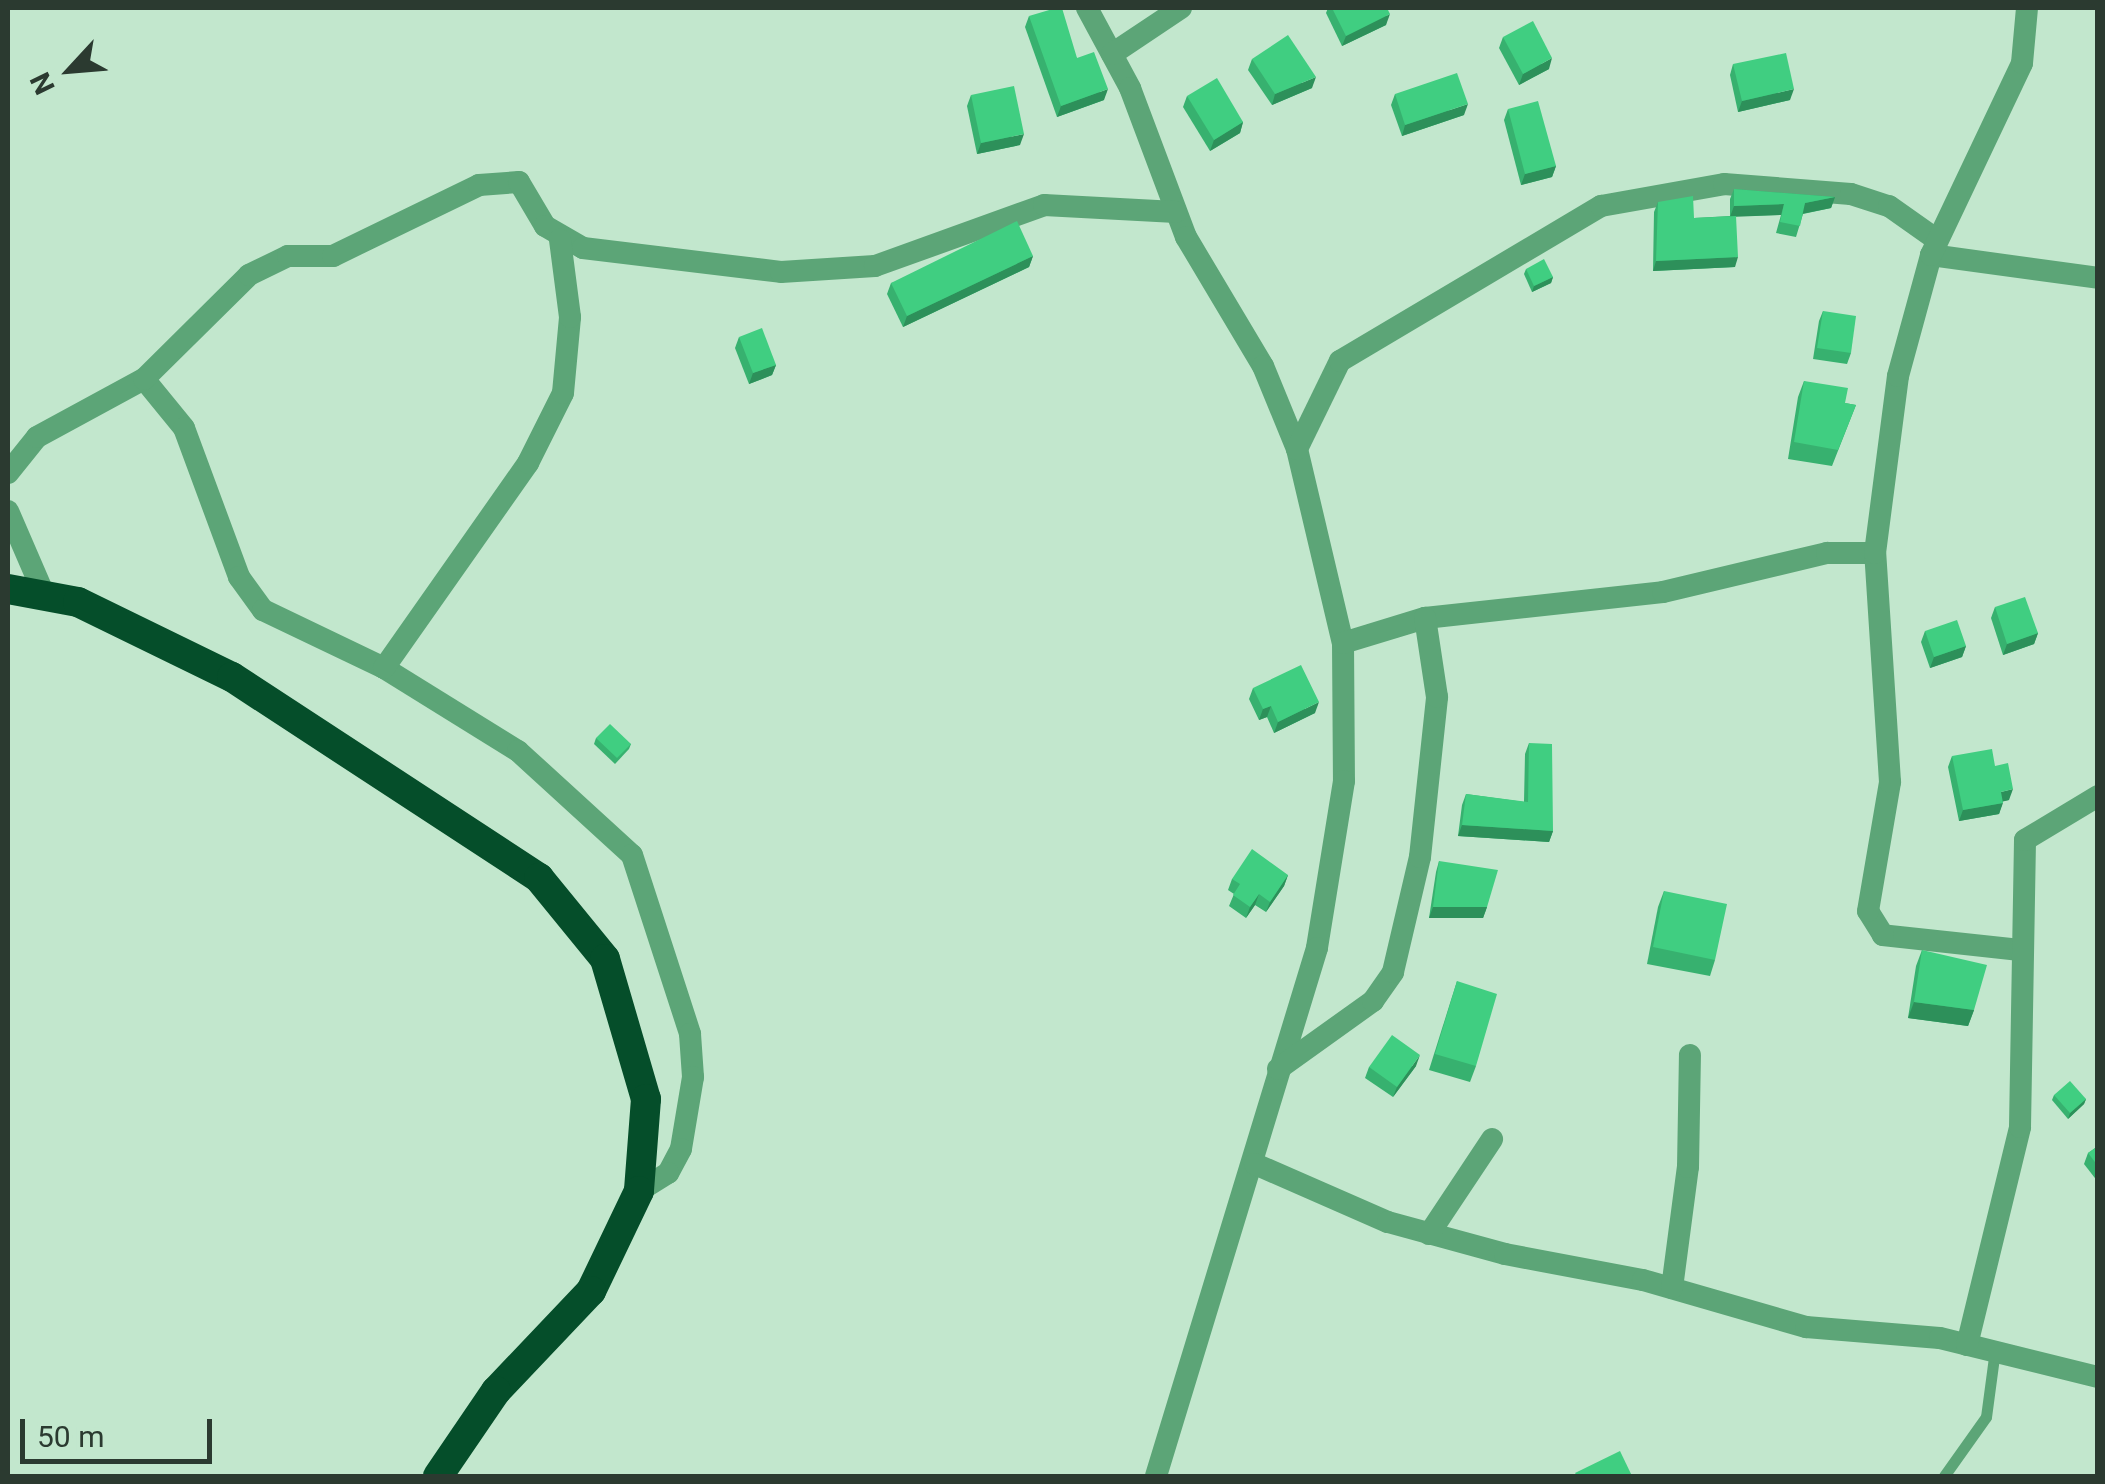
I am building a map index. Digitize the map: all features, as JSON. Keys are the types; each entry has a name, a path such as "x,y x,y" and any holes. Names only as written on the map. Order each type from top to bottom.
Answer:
{"highway":[{"path":"8,589 42,592 128,622 232,677 538,878 605,960 624,1011 646,1099 639,1191 622,1240 591,1291 463,1434 438,1476"}],"street":[{"path":"1086,8 1112,54 1176,212 1263,366 1297,449 1343,643 1344,781 1331,872 1255,1164 1156,1476"},
{"path":"1112,54 1182,8"},
{"path":"2020,950 1872,926 1890,782 1875,553 1898,376 1934,248 2022,64 2027,8"},
{"path":"8,473 37,437 144,380 249,275 288,256 333,256 479,184 519,182 560,240 570,317 563,393 528,463 384,668"},
{"path":"1297,449 1340,360 1601,206 1724,184 1852,194 1889,206 1934,248 2098,278"},
{"path":"560,240 822,273 902,259 1044,206 1176,212"},
{"path":"144,380 184,428 238,577 263,610 384,668 518,750 632,855 646,880 693,1077 681,1148 668,1172 639,1191"},
{"path":"8,511 42,592"},
{"path":"1343,643 1425,618 1663,592 1827,553 1875,553"},
{"path":"1278,1069 1374,1001 1393,972 1420,857 1437,696 1425,618"},
{"path":"1967,1345 2020,1127 2024,840 2098,796"},
{"path":"1672,1288 1690,1055"},
{"path":"1430,1234 1492,1139"},
{"path":"1255,1164 1430,1234 1672,1288 1806,1327 1967,1345 1994,1357 2098,1377"}],"lane":[{"path":"1944,1476 1980,1433 1994,1357"}],"building":[{"path":"1062,8 1077,58 1094,52 1108,89 1061,106 1029,16"},
{"path":"1332,8 1387,8 1390,14 1346,36"},
{"path":"1533,21 1552,58 1523,74 1503,37"},
{"path":"1288,35 1316,77 1275,94 1252,59"},
{"path":"1786,53 1794,89 1742,101 1733,64"},
{"path":"1457,73 1468,104 1405,125 1395,94"},
{"path":"1217,78 1243,122 1214,140 1187,96"},
{"path":"1014,86 1024,134 981,143 971,95"},
{"path":"1538,101 1556,166 1525,174 1508,109"},
{"path":"1734,189 1835,197 1805,203 1800,226 1780,222 1784,204 1734,206"},
{"path":"1693,196 1694,218 1736,216 1738,257 1656,261 1658,202"},
{"path":"1017,221 1033,256 907,316 891,283"},
{"path":"1544,259 1553,277 1534,286 1526,269"},
{"path":"1823,311 1856,316 1851,353 1817,348"},
{"path":"762,328 776,365 753,373 739,337"},
{"path":"1804,381 1848,388 1845,403 1856,405 1838,450 1794,442"},
{"path":"2025,597 2038,633 2007,644 1995,607"},
{"path":"1957,620 1966,646 1934,657 1925,631"},
{"path":"1301,665 1319,702 1278,722 1271,706 1263,709 1253,688"},
{"path":"610,724 631,744 617,758 596,738"},
{"path":"1529,743 1552,744 1553,831 1462,825 1466,794 1528,802"},
{"path":"1992,749 1995,766 2008,763 2013,789 2001,792 2003,803 1963,810 1952,756"},
{"path":"1252,849 1288,875 1270,902 1259,894 1250,907 1233,895 1240,884 1232,879"},
{"path":"1439,861 1498,870 1487,907 1433,907"},
{"path":"1664,891 1727,904 1715,960 1653,947"},
{"path":"1922,950 1987,965 1974,1010 1914,1002"},
{"path":"1457,981 1497,994 1476,1066 1435,1054"},
{"path":"1392,1035 1420,1055 1397,1087 1369,1067"},
{"path":"2070,1081 2086,1099 2070,1113 2054,1095"},
{"path":"2098,1146 2098,1166 2088,1153"},
{"path":"1620,1451 1632,1476 1575,1473"}]}
